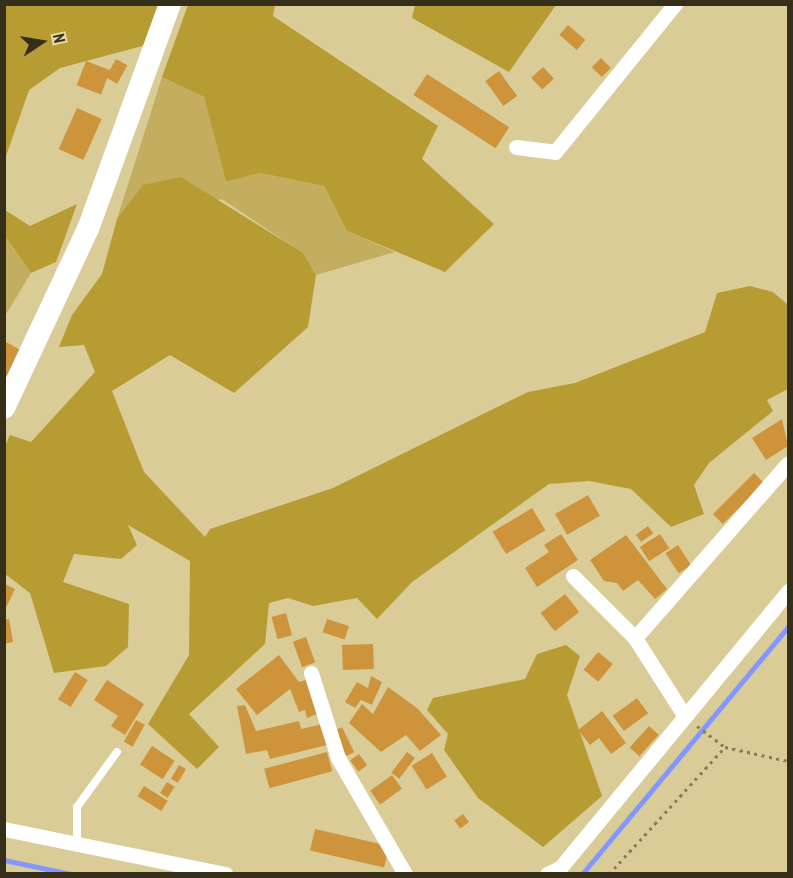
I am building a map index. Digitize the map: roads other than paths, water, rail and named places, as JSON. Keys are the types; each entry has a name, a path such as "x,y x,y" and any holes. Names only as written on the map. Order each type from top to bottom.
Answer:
{"street":[{"path":"4,408 88,228 170,4"},
{"path":"516,147 555,152 675,4"},
{"path":"635,638 789,464"},
{"path":"573,576 635,638 684,715"},
{"path":"547,873 560,868 684,715 789,591"},
{"path":"311,673 338,758 405,873"},
{"path":"4,829 225,873"}],"lane":[{"path":"77,843 77,807 117,752"}],"waterway":[{"path":"582,874 788,627"},
{"path":"4,860 71,874"}]}
